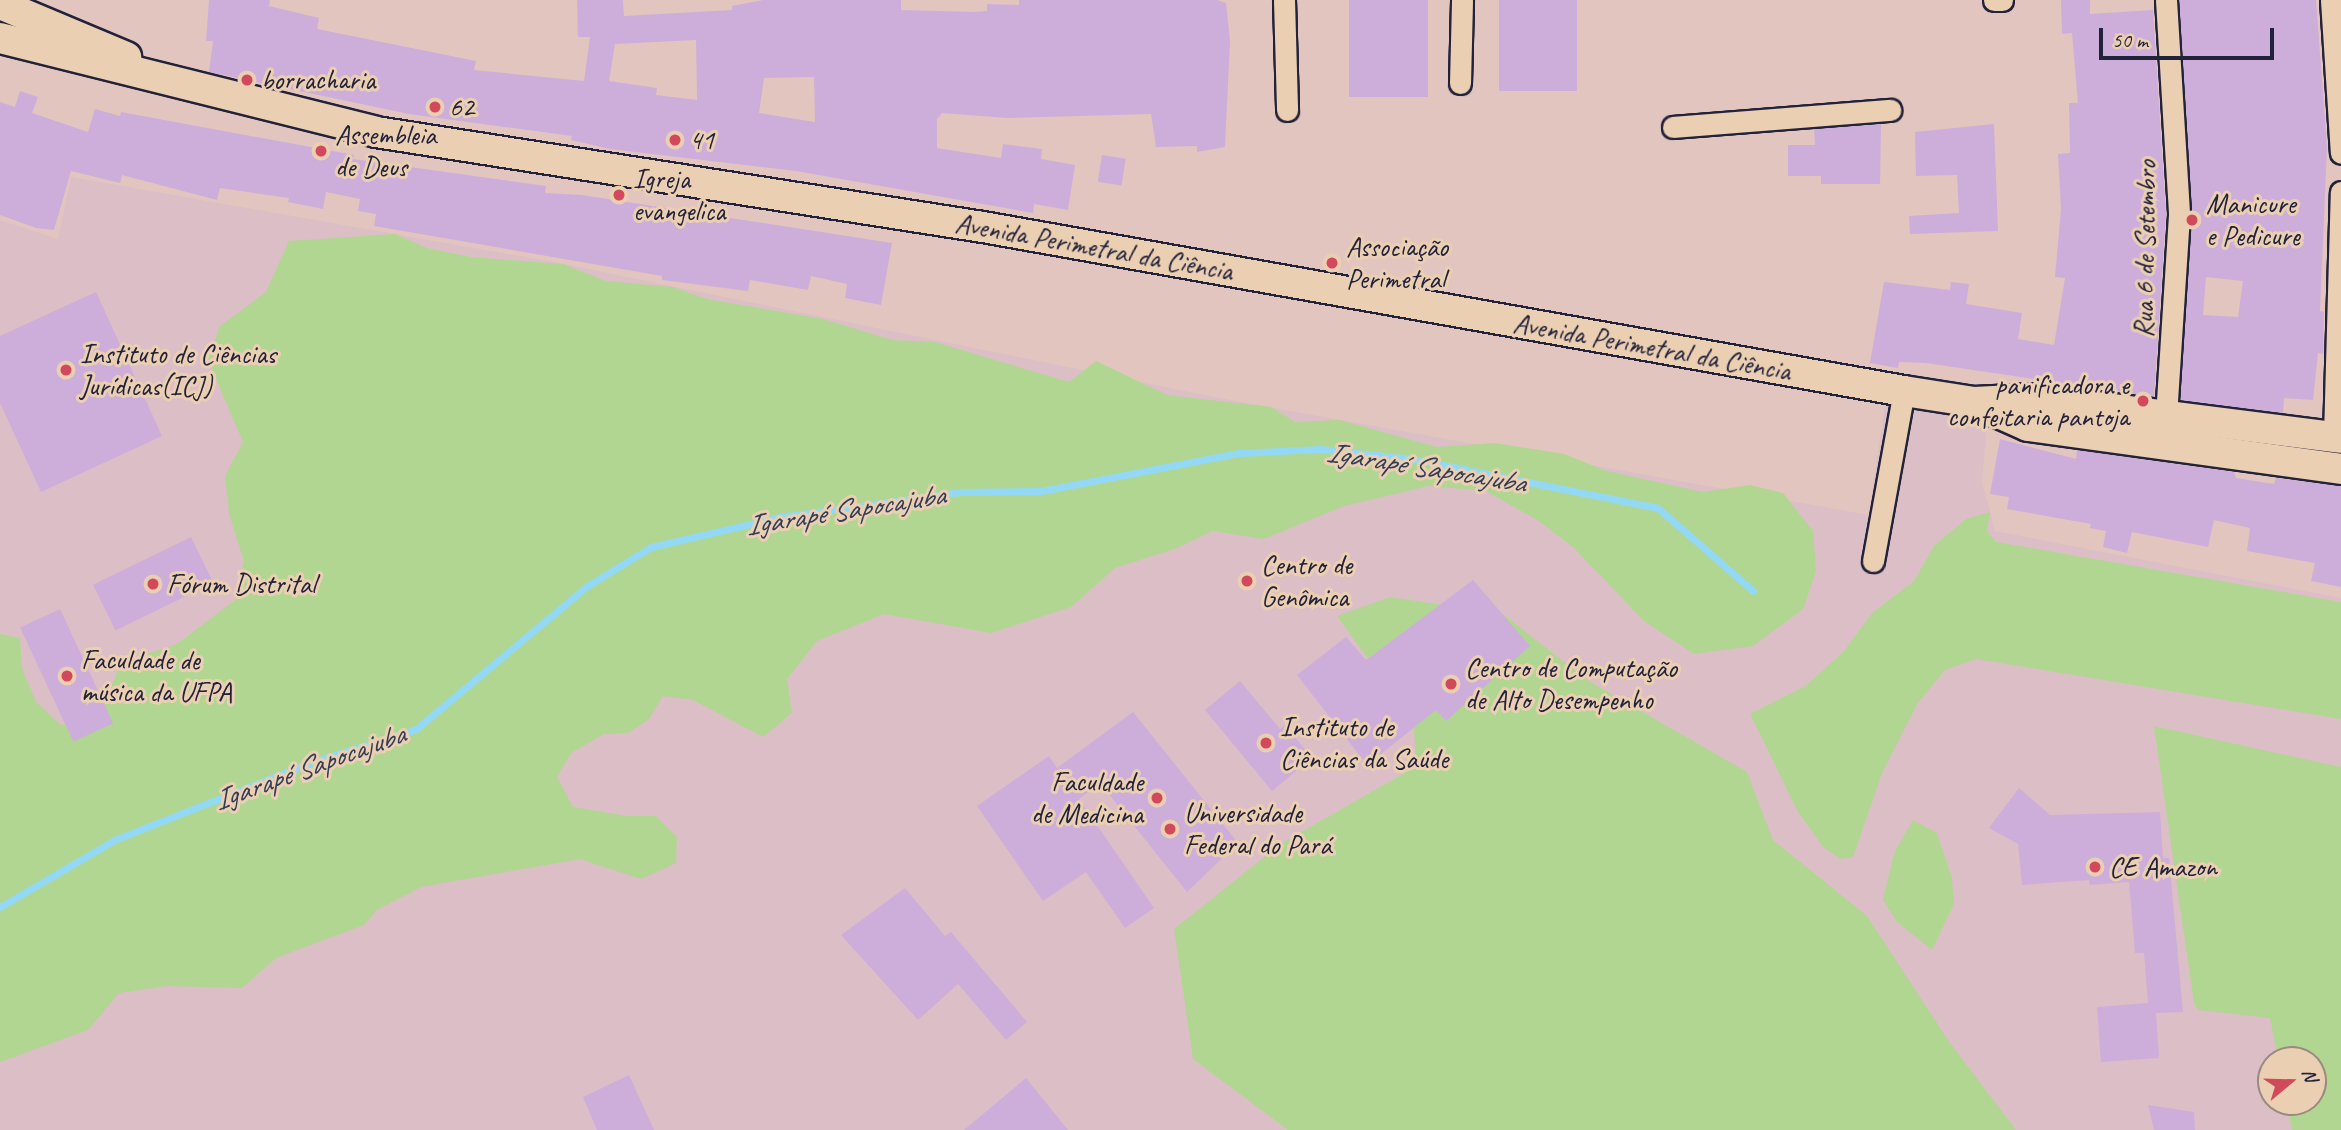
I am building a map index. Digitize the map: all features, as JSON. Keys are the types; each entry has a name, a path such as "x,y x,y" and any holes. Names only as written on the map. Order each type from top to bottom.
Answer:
{"main road":[{"name":"Avenida Perimetral da Ciência","path":"0,4 213,94"},
{"name":"Avenida Perimetral da Ciência","path":"0,38 213,94 376,132 983,227 1974,402 2033,399 2337,437"},
{"name":"Avenida Perimetral da Ciência","path":"1974,402 2028,426 2341,469"}],"street":[{"path":"1284,0 1287,110"},
{"path":"1460,83 1462,0"},
{"path":"1994,0 2003,1"},
{"name":"Rua 6 de Setembro","path":"2166,0 2179,215 2166,415"},
{"path":"2331,0 2341,153"},
{"path":"1673,127 1890,110"},
{"path":"2337,437 2341,192"},
{"path":"1873,561 1904,391"}],"shaded area":[{"name":"Universidade Federal do Pará","path":"71,177 554,262 1219,398 1869,515 1886,398 1987,425 1982,482 1995,531 2341,598 2341,1130 0,1130 0,220 58,239"}],"green space":[{"path":"395,234 427,248 471,257 563,264 606,281 673,287 707,299 823,319 892,340 935,342 1069,382 1096,361 1167,395 1271,407 1295,422 1339,420 1437,447 1495,443 1564,454 1607,471 1703,492 1750,485 1783,493 1813,531 1816,571 1803,609 1753,646 1694,654 1644,621 1574,548 1539,521 1486,491 1429,486 1344,506 1264,539 1212,531 1177,548 1115,568 1071,607 991,633 884,614 817,641 787,679 792,713 763,737 693,700 663,696 649,719 628,733 604,734 571,753 557,777 573,807 627,816 656,816 677,837 676,863 641,879 580,859 421,887 377,910 364,925 276,958 242,988 167,986 119,993 88,1030 0,1062 0,634 20,638 22,668 36,702 61,725 101,715 117,672 141,656 177,644 235,600 244,561 229,514 225,476 243,442 208,360 220,326 266,292 289,241"},
{"path":"1990,512 1987,531 1996,542 2341,602 2341,719 1976,659 1945,670 1917,704 1882,773 1853,857 1840,859 1823,847 1798,812 1750,714 1807,685 1844,651 1872,613 1914,581 1934,546 1966,519"},
{"path":"1390,597 1503,614 1587,680 1747,772 1773,840 1867,916 1950,1043 2016,1130 1288,1130 1193,1059 1174,929 1282,843 1417,766 1413,721 1337,616"},
{"path":"2154,726 2341,767 2341,1130 2292,1130 2289,1116 2327,1116 2327,1046 2275,1046 2270,1018 2198,1010 2194,1003"},
{"path":"1913,820 1937,833 1952,878 1954,904 1932,950 1898,923 1883,900 1894,853"}],"building":[{"path":"209,0 270,0 269,6 319,18 317,29 476,61 474,70 584,81 590,37 578,37 577,0 623,0 624,16 732,10 732,6 763,0 901,0 901,10 973,12 987,11 987,4 1019,5 1019,0 1217,0 1226,3 1230,41 1225,147 1197,152 1197,146 1156,147 1151,114 1007,118 942,113 937,119 937,148 1001,158 1003,144 1042,149 1041,159 1075,165 1068,210 1034,204 1033,213 796,171 610,149 571,140 572,136 409,114 209,72 213,41 206,41","holes":["696,40 697,100 656,95 657,88 609,81 615,44","814,77 815,122 759,113 764,78"]},
{"path":"1349,0 1428,0 1428,97 1349,97"},
{"path":"1499,0 1577,0 1577,91 1499,91"},
{"path":"2061,0 2090,0 2090,14 2153,10 2166,215 2154,397 1926,363 1899,362 1898,368 1870,363 1884,282 1950,290 1951,282 1969,284 1966,304 2022,313 2018,339 2054,345 2065,278 2055,277 2061,210 2058,154 2070,153 2069,103 2078,103 2072,33 2062,34"},
{"path":"2179,0 2316,0 2327,147 2320,311 2324,312 2323,354 2318,353 2313,400 2284,398 2283,413 2180,400 2192,214","holes":["2206,277 2243,281 2238,317 2203,315"]},
{"path":"20,91 38,97 32,113 88,132 95,109 120,116 121,112 354,155 353,159 546,186 545,193 582,195 892,243 881,305 845,298 847,284 811,276 808,290 750,280 748,291 662,280 662,276 374,226 376,214 358,211 360,199 326,192 323,209 288,202 289,198 220,188 217,200 122,175 120,183 71,171 54,230 36,228 0,215 0,102 15,107"},
{"path":"1881,124 1880,184 1821,184 1821,176 1788,176 1788,145 1815,145 1814,129"},
{"path":"1994,124 1998,231 1910,234 1909,216 1959,213 1957,175 1916,176 1915,132"},
{"path":"1102,155 1126,159 1121,185 1098,182"},
{"name":"Instituto de Ciências Jurídicas(ICJ)","path":"96,292 162,436 41,492 0,403 0,336"},
{"path":"2000,439 2076,459 2077,450 2234,472 2236,478 2274,484 2276,478 2341,486 2341,587 2311,581 2315,563 2247,551 2250,528 2214,520 2208,547 2132,532 2127,553 2103,547 2106,531 2090,528 2091,524 2007,509 2009,497 1990,494"},
{"name":"Fórum Distrital","path":"191,537 213,583 115,631 93,585"},
{"path":"1473,580 1530,646 1446,721 1436,710 1367,765 1297,675 1346,637 1366,660"},
{"name":"Faculdade de música da UFPA","path":"60,609 113,723 73,742 20,628"},
{"name":"Instituto de Ciências da Saúde","path":"1240,681 1280,729 1285,725 1312,758 1272,791 1205,710"},
{"path":"1133,712 1238,843 1187,892 1100,783 1079,799 1154,908 1125,928 1086,872 1043,901 977,806 1049,756 1057,768"},
{"name":"CE Amazon","path":"2019,788 2050,815 2160,812 2163,858 2169,858 2183,1012 2156,1013 2159,1058 2101,1062 2097,1007 2148,1003 2144,953 2135,953 2129,882 2090,885 2089,880 2022,885 2018,844 1989,828"},
{"path":"905,888 945,936 951,932 1027,1022 1006,1040 958,984 918,1020 841,935"},
{"path":"629,1075 654,1130 597,1130 583,1097"},
{"path":"1026,1078 1068,1130 964,1130"},
{"path":"2148,1105 2194,1112 2195,1130 2154,1130"}],"waterway":[{"name":"Igarapé Sapocajuba","path":"0,907 114,840 312,762 416,729 587,586 651,547 780,517 961,492 1041,491 1239,453 1320,449 1413,459 1658,508 1753,591"}],"place":[{"name":"borracharia","path":"247,80"},
{"name":"62","path":"435,107"},
{"name":"41","path":"675,140"},
{"name":"Assembleia de Deus","path":"321,151"},
{"name":"Igreja evangelica","path":"619,195"},
{"name":"Manicure e Pedicure","path":"2192,220"},
{"name":"Associação Perimetral","path":"1332,263"},
{"name":"Instituto de Ciências Jurídicas(ICJ)","path":"66,370"},
{"name":"panificadora e confeitaria pantoja","path":"2143,401"},
{"name":"Centro de Genômica","path":"1247,581"},
{"name":"Fórum Distrital","path":"153,584"},
{"name":"Faculdade de música da UFPA","path":"67,676"},
{"name":"Centro de Computação de Alto Desempenho","path":"1451,684"},
{"name":"Instituto de Ciências da Saúde","path":"1266,743"},
{"name":"Faculdade de Medicina","path":"1157,798"},
{"name":"Universidade Federal do Pará","path":"1170,829"},
{"name":"CE Amazon","path":"2095,867"}]}
